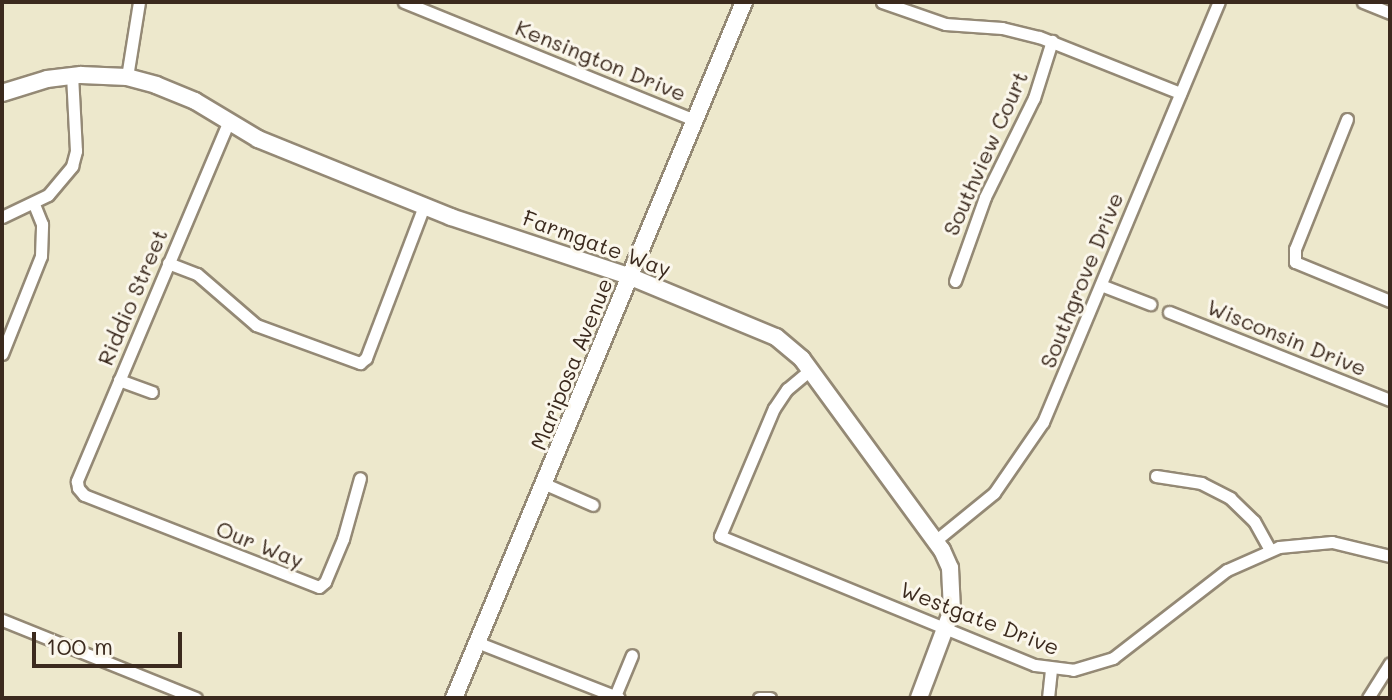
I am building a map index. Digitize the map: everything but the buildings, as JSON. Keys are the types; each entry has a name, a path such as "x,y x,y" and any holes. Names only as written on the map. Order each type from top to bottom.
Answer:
{"street":[{"path":"127,77 139,2"},
{"name":"Kensington Drive","path":"404,2 694,120"},
{"name":"Mariposa Avenue","path":"454,698 744,2"},
{"path":"882,2 933,21 1014,30 1052,41 1180,93"},
{"name":"Southgrove Drive","path":"935,541 984,503 1020,461 1049,409 1219,2"},
{"path":"1363,2 1390,13"},
{"name":"Southview Court","path":"955,281 978,213 1034,98 1052,41"},
{"path":"2,217 34,204 59,185 72,166 76,151 72,75"},
{"name":"Farmgate Way","path":"2,93 37,81 72,75 127,77 184,95 245,133 424,206 631,277 768,333 794,351 810,370 947,559 954,584 947,628 919,698"},
{"path":"1347,119 1295,249 1295,262 1390,301"},
{"name":"Riddio Street","path":"78,488 77,481 228,123"},
{"path":"2,354 41,256 42,224 34,204"},
{"path":"168,263 197,274 256,325 360,363 366,358 424,206"},
{"path":"1101,285 1150,304"},
{"name":"Wisconsin Drive","path":"1169,312 1390,400"},
{"name":"Westgate Drive","path":"810,370 787,389 774,408 720,536 1051,670 1087,668 1113,658 1227,570 1270,550 1297,544 1332,542 1390,556"},
{"path":"119,380 152,392"},
{"path":"1156,476 1201,483 1230,498 1254,521 1270,550"},
{"name":"Our Way","path":"78,488 98,500 319,587 325,582 343,539 360,478"},
{"path":"545,484 593,505"},
{"path":"2,620 196,698"},
{"path":"479,643 617,697 632,655"},
{"path":"1368,698 1390,663"},
{"path":"1048,698 1051,670"},
{"path":"759,698 770,698"}]}
